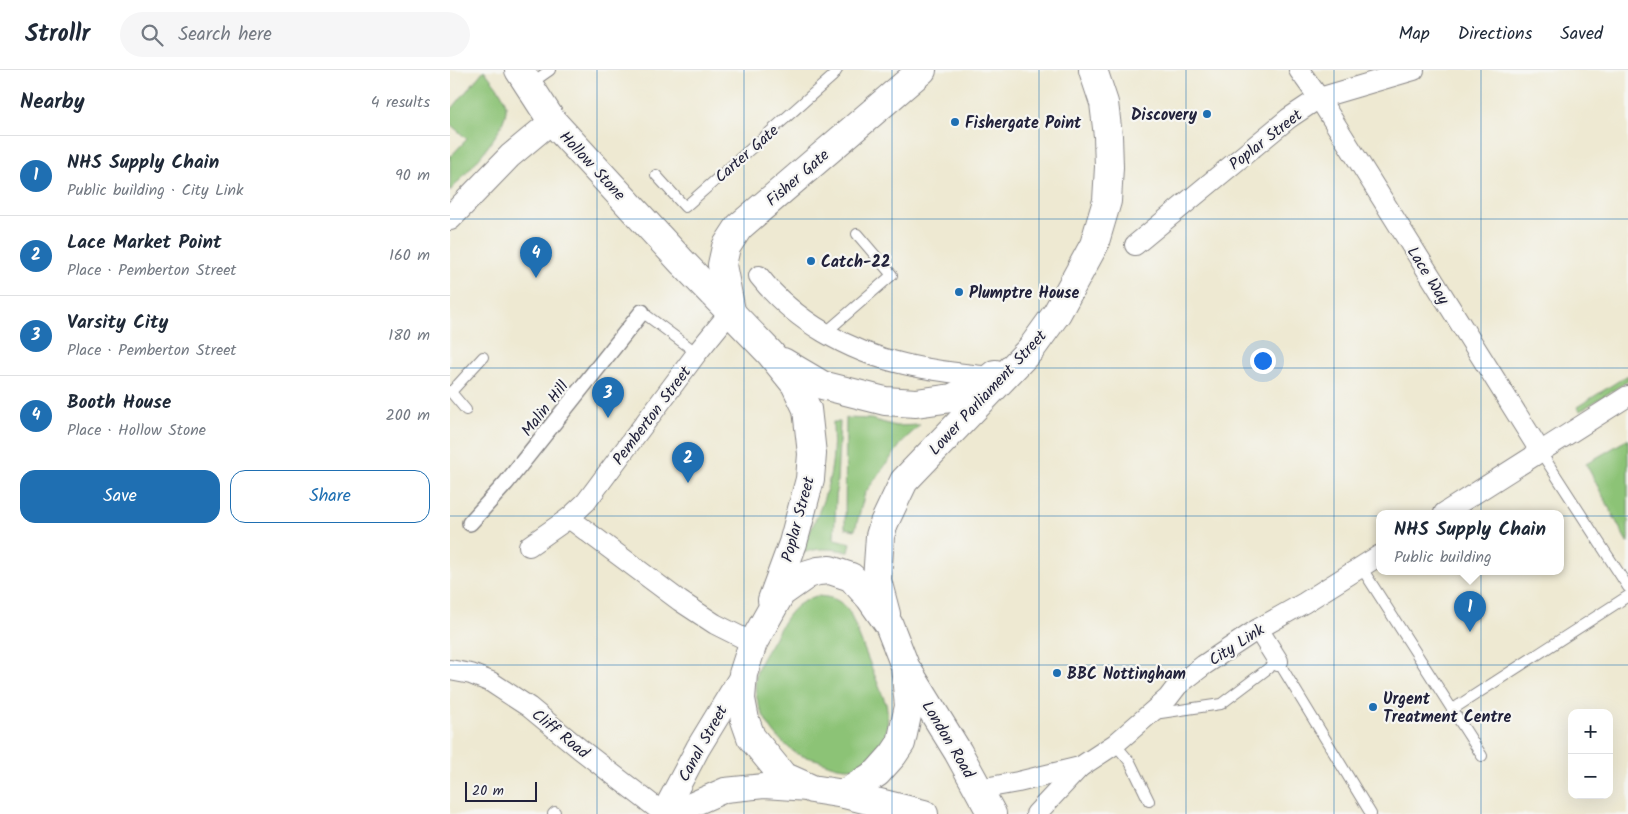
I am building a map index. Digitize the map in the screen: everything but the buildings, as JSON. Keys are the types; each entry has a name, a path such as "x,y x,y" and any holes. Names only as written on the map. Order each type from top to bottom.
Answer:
{"main road":[{"name":"Lower Parliament Street","path":"889,625 877,580 880,536 884,523 904,481 1031,349 1057,313 1094,245 1107,201 1109,167 1104,103 1093,70"},
{"path":"532,75 552,121"},
{"name":"Fisher Gate","path":"731,311 722,265 726,247 739,227 907,75"},
{"name":"Hollow Stone","path":"552,121 682,262 731,311"},
{"name":"Poplar Street","path":"731,311 770,353 795,384 807,409 812,454 810,479 793,543 757,636"},
{"path":"770,353 822,385 886,401 916,403 952,398 985,382 1031,349"},
{"path":"844,794 878,773 901,743 908,706 905,666 889,625 870,598 851,577 830,570 818,571 808,574 781,593 757,636 743,674 741,699 751,737 784,776 812,789 844,794 924,814"},
{"name":"London Road","path":"905,666 958,752 992,814"}],"street":[{"name":"Lace Way","path":"1300,70 1540,451"},
{"name":"Poplar Street","path":"1135,246 1289,118 1319,98 1414,70"},
{"name":"Hollow Stone","path":"450,218 510,156 552,121"},
{"path":"759,276 770,290 789,308 825,333 865,352 902,364 991,377"},
{"name":"Pemberton Street","path":"529,546 569,518 586,502 697,353 731,311"},
{"name":"Malin Hill","path":"470,523 512,476 642,312"},
{"path":"1449,510 1628,396"},
{"path":"569,518 680,601 720,627 757,636"},
{"name":"City Link","path":"1036,814 1080,767 1115,744 1168,698 1178,685 1219,654 1376,558"},
{"path":"1258,629 1278,661"},
{"name":"Cliff Road","path":"450,670 470,674 492,682 529,707 588,755 667,814"},
{"name":"Canal Street","path":"667,814 698,748 743,674"},
{"name":"City Link","path":"979,789 1080,767"},
{"name":"Canal Street","path":"667,814 725,790 764,786 812,789"}],"lane":[{"name":"Carter Gate","path":"656,175 685,207 833,76 837,70"},
{"path":"825,333 892,275 857,234"},
{"path":"642,312 697,353"},
{"path":"466,410 451,391 483,357"},
{"path":"1540,451 1628,587"},
{"path":"1361,567 1482,756"},
{"path":"1453,709 1628,596"},
{"path":"1149,715 1221,704 1278,661 1372,814"},
{"path":"1115,744 1130,762 1149,800"}],"green space":[{"path":"484,70 505,101 505,116 494,139 450,191 450,155 467,139 450,124 450,111"},
{"path":"1628,375 1628,381 1580,411 1577,407"},
{"path":"846,418 871,419 896,426 920,425 904,440 865,493 855,530 845,528"},
{"path":"833,422 840,422 834,539 851,543 849,552 823,549 798,555 816,519 826,493 832,466"},
{"path":"1628,439 1628,544 1586,464"},
{"path":"816,596 836,600 850,613 886,704 887,726 882,746 869,762 859,767 836,767 795,753 777,736 764,718 757,696 755,686 756,675 764,655 793,609"}],"place":[{"name":"Discovery","path":"1207,114"},
{"name":"Fishergate Point","path":"955,122"},
{"name":"Catch-22","path":"811,261"},
{"name":"Booth House","path":"536,278"},
{"name":"Plumptre House","path":"959,292"},
{"name":"Varsity City","path":"608,418"},
{"name":"Lace Market Point","path":"688,483"},
{"name":"NHS Supply Chain","path":"1470,632"},
{"name":"BBC Nottingham","path":"1057,673"},
{"name":"Urgent Treatment Centre","path":"1373,707"}]}
